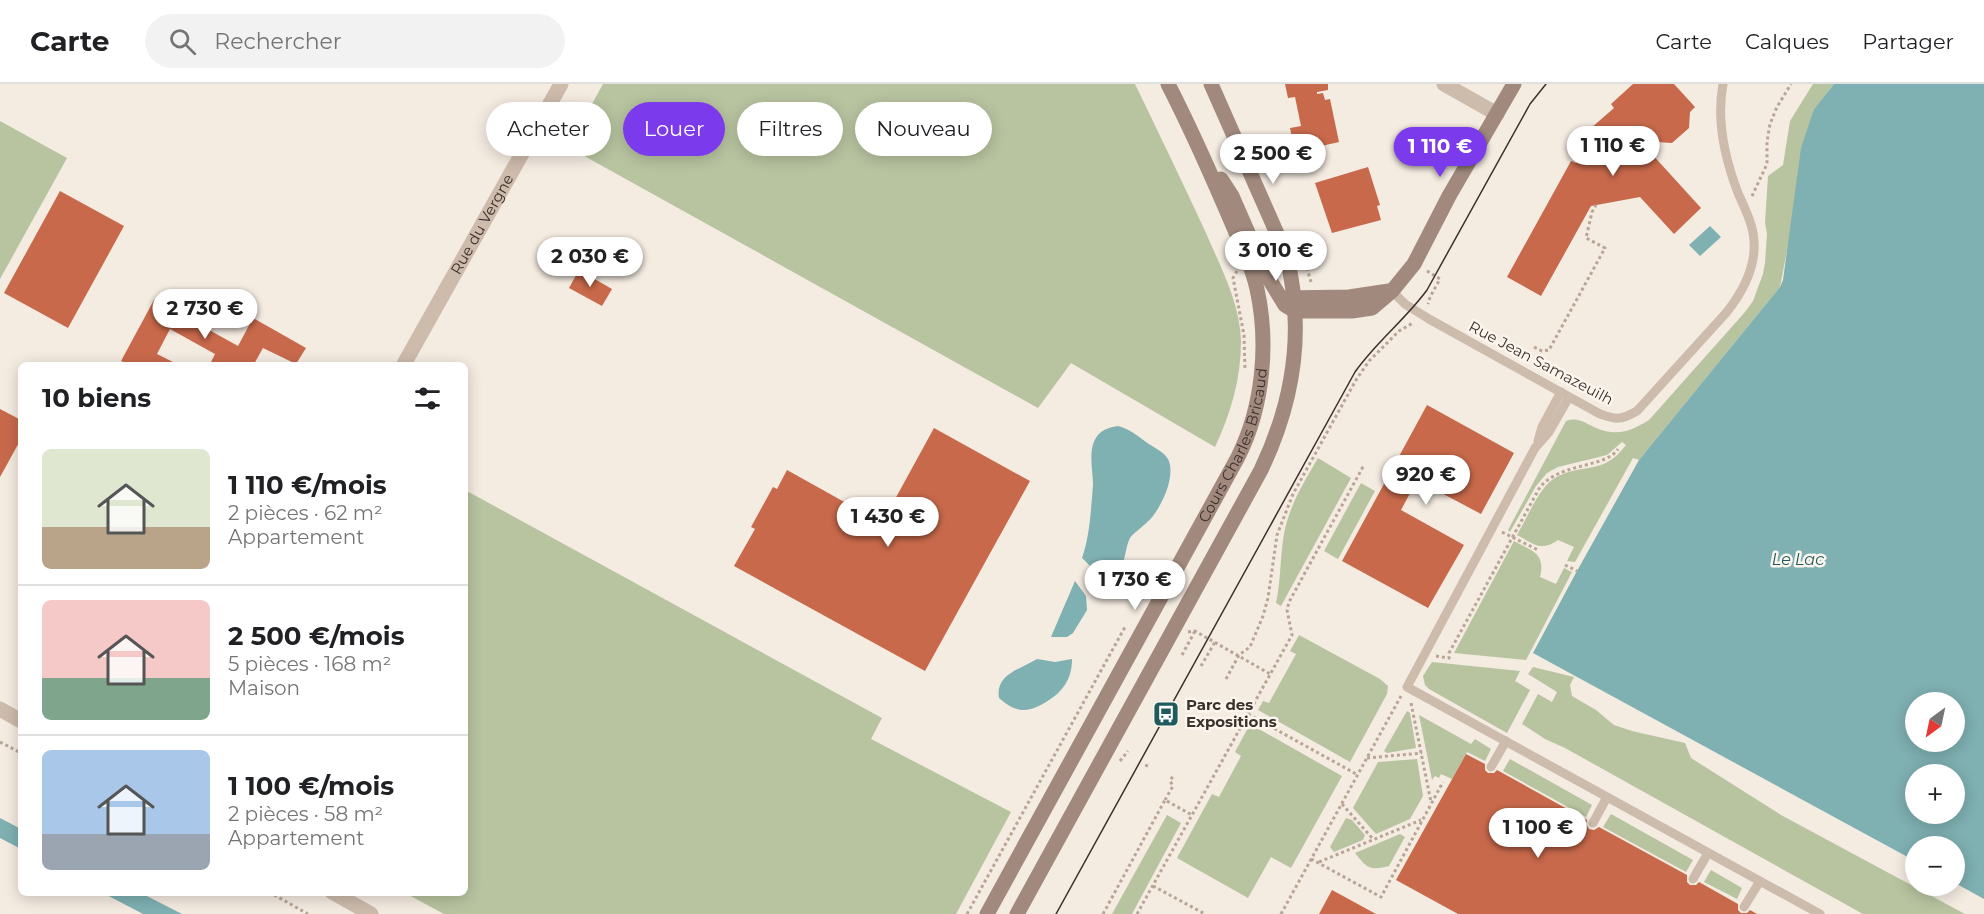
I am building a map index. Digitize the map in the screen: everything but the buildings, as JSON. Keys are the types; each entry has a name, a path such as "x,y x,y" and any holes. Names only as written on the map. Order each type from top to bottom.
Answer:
{"main road":[{"name":"Cours Charles Bricaud","path":"987,914 1246,441 1255,414 1261,382 1262,323 1259,300 1250,266 1199,145 1168,84"},
{"name":"Cours Charles Bricaud","path":"1017,914 1273,446 1285,409 1292,376 1295,340 1286,254 1211,84"},
{"path":"1259,300 1352,311 1372,308 1392,291 1414,264 1449,196 1514,84"},
{"path":"1199,145 1232,196 1290,302"}],"street":[{"name":"Rue du Vergne","path":"405,362 561,84"},
{"path":"1444,84 1497,114"},
{"path":"0,709 18,719"},
{"path":"339,896 371,914"}],"lane":[{"name":"Rue Jean Samazeuilh","path":"1392,291 1421,315 1600,414 1613,419 1624,419 1637,411 1738,298 1747,282 1753,262 1755,242 1752,225 1730,169 1723,140 1720,111 1723,84"},
{"path":"1565,395 1549,432 1538,444 1407,687 1820,914"},
{"path":"1491,767 1506,741"},
{"path":"1593,823 1607,797"},
{"path":"1693,879 1708,853"},
{"path":"1744,907 1760,881"}],"path":[{"path":"1744,207 1759,184 1767,164 1770,124 1791,84"},
{"path":"1534,347 1542,351 1549,350 1605,249 1586,238 1596,205"},
{"path":"1239,302 1244,335 1244,374"},
{"path":"1226,679 1239,655 1250,647 1266,607 1277,535 1293,494 1356,380 1370,361 1399,331 1421,315"},
{"path":"1425,654 1449,658 1449,652 1540,487 1548,478 1562,471 1604,460 1615,454 1618,449"},
{"path":"1137,914 1292,635 1287,610 1289,602 1364,465"},
{"path":"1493,527 1538,549"},
{"path":"1565,564 1577,571"},
{"path":"967,914 1126,626"},
{"path":"1175,627 1184,632 1195,631 1270,674"},
{"path":"1182,655 1195,631"},
{"path":"1201,666 1215,642"},
{"path":"1407,687 1432,804"},
{"path":"1281,914 1407,687"},
{"path":"1248,714 1358,775"},
{"path":"0,742 18,751"},
{"path":"1126,756 1128,751"},
{"path":"1367,758 1422,753"},
{"path":"1146,767 1148,762"},
{"path":"1103,914 1166,800 1173,786 1170,781 1173,776"},
{"path":"1311,859 1380,897 1443,782"},
{"path":"1166,800 1192,815"},
{"path":"1342,804 1373,839"},
{"path":"1319,863 1423,820"},
{"path":"1153,886 1205,914"},
{"path":"276,896 308,914"}],"green space":[{"path":"603,84 1135,84 1206,233 1229,286 1237,313 1241,355 1237,382 1226,421 1215,447 1071,363 1038,408 584,156 611,156 611,102 593,102"},
{"path":"1813,84 1834,84 1814,109 1780,287 1639,460 1633,458 1575,562 1567,561 1574,547 1558,540 1542,546 1517,535 1547,484 1562,474 1608,462 1626,445 1622,442 1607,455 1558,467 1547,473 1536,486 1510,532 1508,530 1566,421 1577,420 1609,432 1622,432 1649,420 1753,301 1765,263 1768,176 1783,165 1790,121"},
{"path":"0,121 67,158 0,279"},
{"path":"1318,458 1351,478 1281,606 1276,603 1286,524 1298,494"},
{"path":"1361,483 1375,491 1338,559 1324,551"},
{"path":"468,492 882,718 871,739 1011,812 956,914 444,914 411,896 468,896"},
{"path":"1514,541 1532,550 1539,558 1540,577 1556,584 1564,568 1572,572 1526,660 1454,653"},
{"path":"1299,635 1380,679 1388,686 1387,694 1350,762 1258,710 1263,701 1269,703 1296,654 1290,651"},
{"path":"1432,662 1520,671 1515,681 1530,690 1507,733 1429,689 1425,685 1423,676"},
{"path":"1533,667 1574,677 1570,685 1572,696 1596,710 1614,725 1685,743 1691,758 1781,815 1905,882 1905,896 1932,896 1965,914 1863,914 1545,739 1522,724 1538,694 1552,702 1557,692 1528,674"},
{"path":"1407,711 1410,713 1416,748 1387,753 1384,751"},
{"path":"1419,715 1471,744 1475,739 1491,749 1485,761 1467,752 1452,779 1441,774 1439,778 1435,776 1432,780"},
{"path":"1250,724 1342,776 1291,868 1271,857 1248,898 1177,858 1212,794 1219,797 1241,756 1235,752"},
{"path":"1417,759 1423,796 1410,819 1376,834 1353,808 1378,762"},
{"path":"1510,759 1592,805 1586,817 1503,771"},
{"path":"1611,814 1693,860 1686,872 1603,827"},
{"path":"1167,815 1181,823 1132,914 1112,914"},
{"path":"1346,818 1352,820 1365,835 1363,840 1334,852 1330,847"},
{"path":"1400,834 1405,837 1389,866 1369,867 1355,853"},
{"path":"1711,870 1742,888 1737,899 1704,882"}],"water":[{"name":"Le Lac","path":"1834,84 1984,84 1984,899 1965,889 1965,836 1905,836 1905,856 1533,653 1639,460 1780,287 1783,280 1801,148 1814,109"},
{"path":"1710,226 1721,237 1700,256 1689,245"},
{"path":"1118,426 1133,432 1164,454 1168,459 1170,473 1161,504 1151,519 1130,538 1120,567 1112,574 1103,575 1082,558 1091,512 1093,485 1091,459 1095,440 1100,433"},
{"path":"1075,581 1086,596 1087,610 1073,633 1067,637 1051,637"},
{"path":"1037,659 1055,662 1072,659 1068,679 1057,694 1041,705 1027,710 1014,708 999,698 1001,683 1005,678"},
{"path":"0,818 18,827 18,847 0,838"},
{"path":"109,896 147,896 182,914 143,914"}],"tram line":[{"path":"1056,914 1355,372 1427,290 1530,104 1546,84"}],"place":[{"name":"Parc des Expositions","path":"1166,714"}]}
